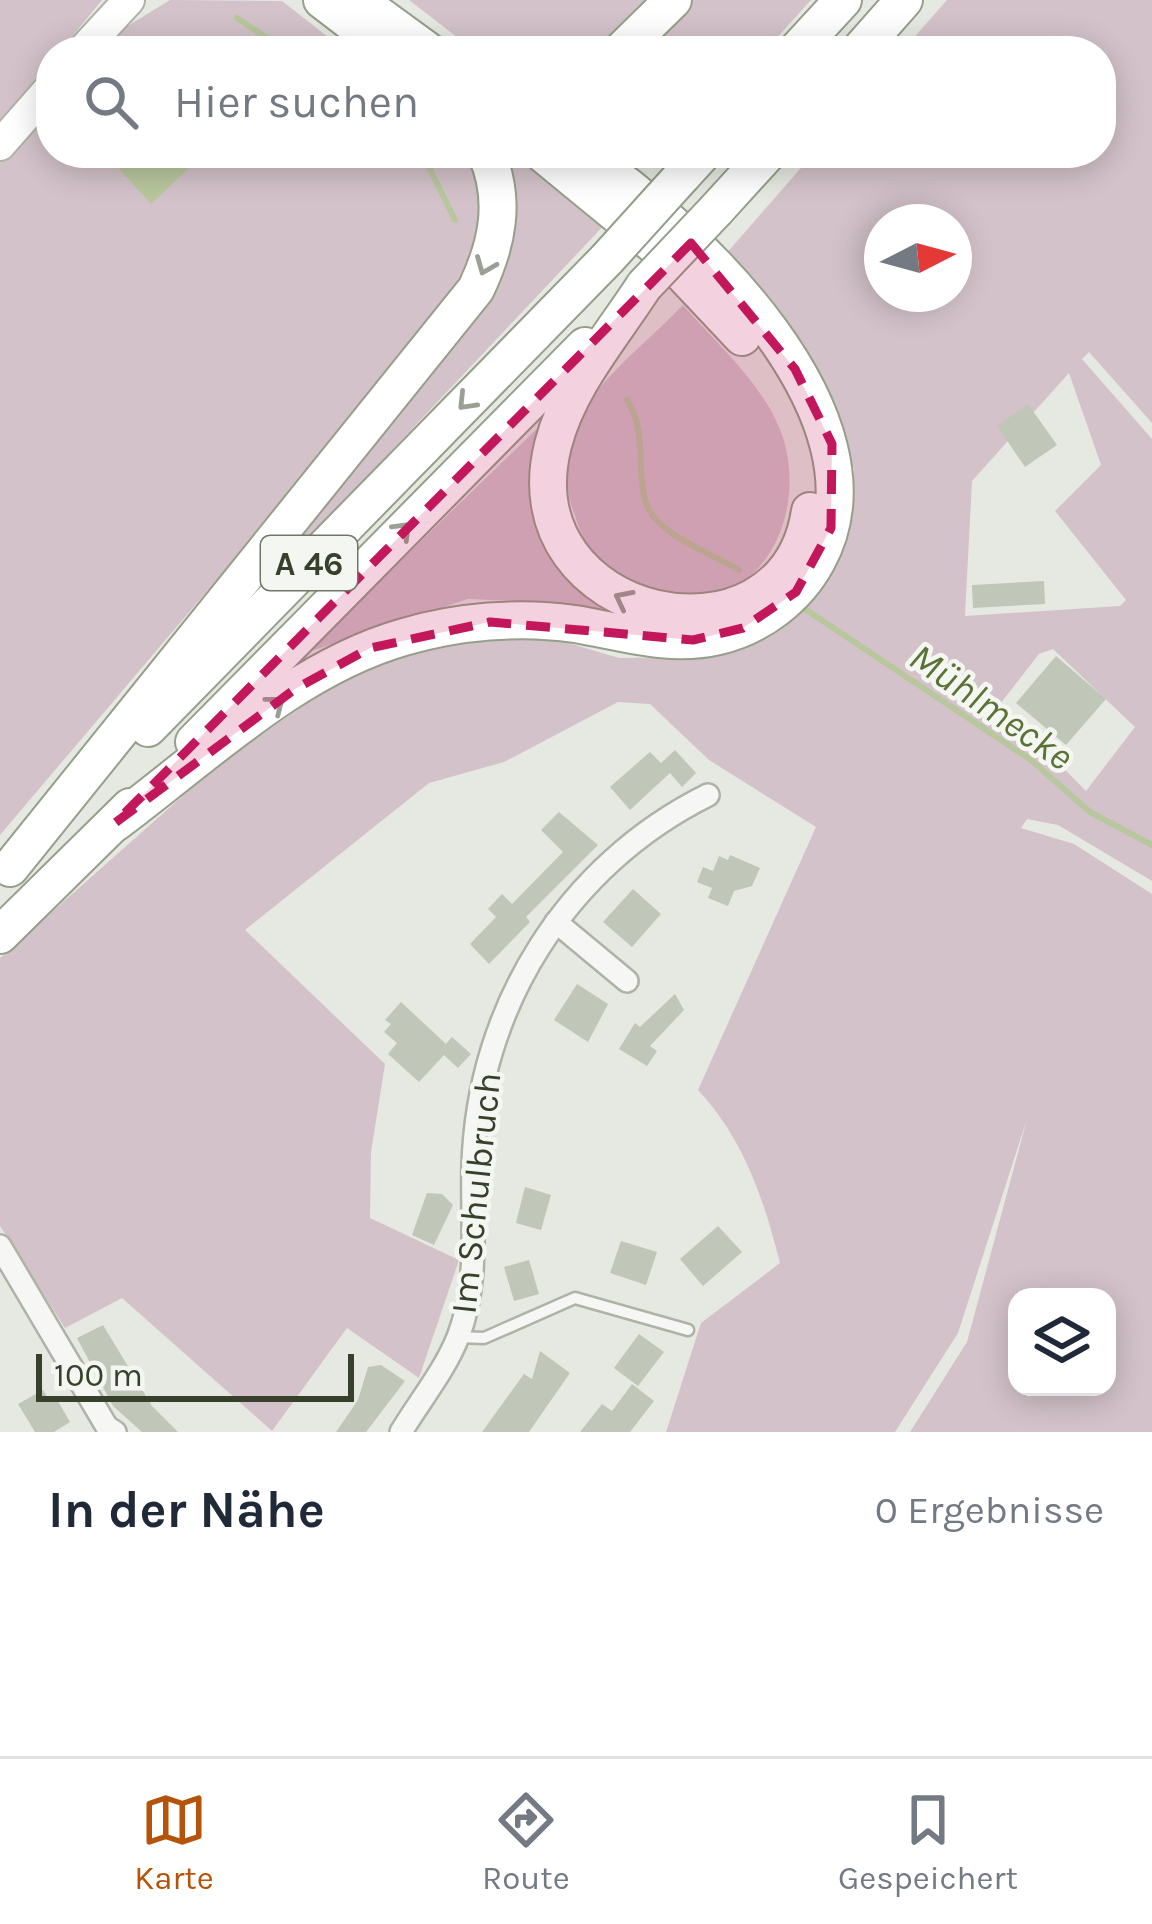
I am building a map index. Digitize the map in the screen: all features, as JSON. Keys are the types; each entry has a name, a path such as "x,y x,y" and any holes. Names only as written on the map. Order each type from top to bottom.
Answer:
{"highway":[{"path":"322,0 371,36"},
{"path":"358,0 407,36"},
{"path":"636,36 673,0"},
{"path":"810,36 843,0"},
{"path":"872,36 904,0"},
{"path":"5,873 476,289 488,263 499,213 489,168"},
{"path":"562,168 612,206 738,332 801,428 812,484 801,538 768,583 715,610 668,614 615,597 574,557 552,506 552,451 565,410 644,286"},
{"path":"115,823 295,689 370,648 433,630 490,622 577,625 653,640 719,636 781,606 811,573 823,550 836,499 832,444 821,413 764,326 692,243 600,168"},
{"name":"A 46","path":"5,873 607,259 689,168"},
{"name":"A 46","path":"0,934 644,286 754,168"}],"main road":[{"path":"96,36 129,0"},
{"path":"0,146 36,104"}],"street":[{"name":"Im Schulbruch","path":"401,1432 458,1337 476,1246 472,1169 480,1096 518,977 556,922 607,863 667,815 708,795"},
{"path":"556,922 627,981"},
{"path":"0,1246 107,1430"}],"lane":[{"name":"Im Schulbruch","path":"458,1337 484,1338 575,1298 688,1330"}],"highlighted area":[{"path":"691,243 795,369 832,444 831,528 796,592 743,628 693,640 490,622 370,648 295,689 115,823"}],"shaded area":[{"path":"0,0 102,0 72,36 36,36 36,80 0,124"},
{"path":"170,0 282,1 327,36 112,36"},
{"path":"409,0 657,0 620,36 456,36"},
{"path":"687,0 811,0 779,36 650,36"},
{"path":"947,0 1152,0 1152,423 1089,352 1082,359 1152,439 1152,881 1058,825 1027,819 1021,828 1074,844 1152,894 1152,1432 910,1432 967,1342 1027,1119 958,1333 895,1432 666,1432 701,1323 780,1263 750,1170 728,1128 698,1090 816,827 709,760 650,704 618,702 504,762 429,783 245,930 385,1064 371,1152 370,1218 459,1260 419,1378 347,1328 272,1431 122,1298 65,1328 0,1226 0,958 222,761 361,667 460,635 548,637 619,658 712,657 790,615 833,568 846,541 854,469 824,381 794,332 725,255 801,168 1116,168 1116,36 915,36","holes":["1069,373 1101,465 1055,511 1126,600 1120,606 965,616 972,481","1053,649 1135,727 1086,791 1000,704 1039,654"]},
{"path":"36,122 36,168 118,168 151,203 189,168 474,168 480,227 470,263 431,327 0,835 0,163"},
{"path":"118,168 189,168 151,204"},
{"path":"493,168 537,168 608,221 180,675 475,305"},
{"path":"683,305 760,393 779,427 789,468 786,512 770,553 740,584 702,598 660,594 605,565 583,537 569,498 567,470 571,441 587,404"},
{"path":"548,418 538,515 568,578 624,619 539,602 468,599 305,653"}],"building":[{"path":"1028,404 1057,445 1025,467 997,426"},
{"path":"1044,581 1045,604 973,608 972,585"},
{"path":"1056,656 1106,699 1066,745 1016,703"},
{"path":"675,750 696,773 682,787 670,773 630,810 610,787 650,752 661,763"},
{"path":"559,812 598,845 526,917 530,922 489,964 470,944 496,917 488,909 502,894 512,904 563,852 541,830"},
{"path":"730,855 760,868 752,886 734,891 728,906 708,898 712,888 697,882 703,867 713,871 719,856 728,860"},
{"path":"633,889 661,914 632,947 603,922"},
{"path":"577,984 608,1004 588,1042 554,1020"},
{"path":"675,994 684,1010 650,1046 657,1051 647,1066 619,1049 635,1023 640,1027"},
{"path":"401,1002 446,1044 452,1037 471,1054 458,1068 444,1055 419,1082 388,1054 397,1043 384,1032 391,1024 385,1020"},
{"path":"525,1187 551,1195 541,1230 516,1223"},
{"path":"427,1193 442,1194 453,1205 434,1245 412,1235"},
{"path":"718,1226 742,1252 703,1286 680,1259"},
{"path":"621,1241 657,1252 646,1285 610,1273"},
{"path":"529,1260 539,1294 514,1301 504,1267"},
{"path":"103,1325 152,1406 178,1432 142,1432 113,1406 77,1338"},
{"path":"639,1334 664,1352 638,1386 614,1368"},
{"path":"540,1351 570,1373 529,1432 482,1432 524,1374 532,1379"},
{"path":"381,1365 405,1381 366,1432 336,1432 358,1400 368,1367"},
{"path":"632,1384 654,1401 630,1432 580,1432 602,1404 612,1411"},
{"path":"43,1390 49,1400 55,1396 70,1422 54,1432 35,1432 18,1404"}],"waterway":[{"name":"Mühlmecke","path":"237,18 264,36"},
{"name":"Mühlmecke","path":"429,168 455,220"},
{"name":"Mühlmecke","path":"627,400 637,425 643,490 652,514 673,534 739,570"},
{"name":"Mühlmecke","path":"802,607 1031,760 1090,812 1152,845"}]}
